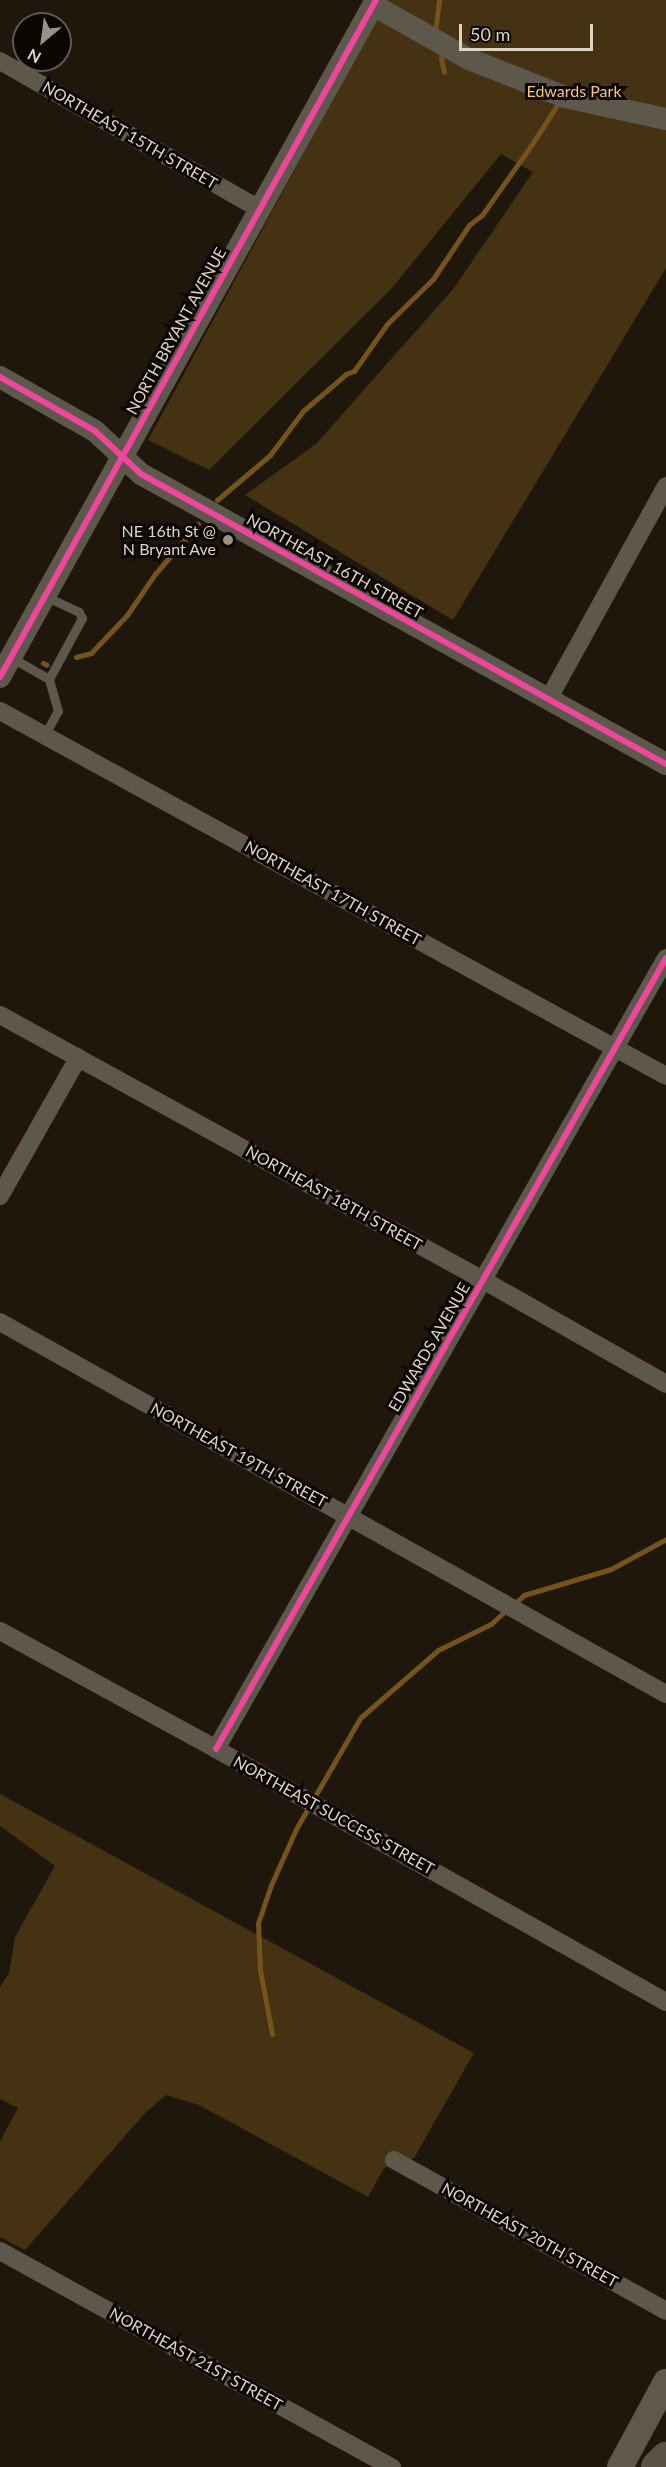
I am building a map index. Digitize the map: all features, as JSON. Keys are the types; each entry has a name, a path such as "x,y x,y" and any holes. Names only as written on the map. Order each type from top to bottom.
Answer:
{"highway":[{"path":"657,2467 666,2458"}],"main road":[{"path":"620,2467 666,2382"}],"street":[{"path":"375,3 469,59 544,89 566,97 666,119"},
{"name":"NORTH BRYANT AVENUE","path":"5,667 375,3"},
{"name":"NORTHEAST 15TH STREET","path":"0,61 260,209"},
{"name":"NORTHEAST 16TH STREET","path":"0,377 94,431 141,474 666,764"},
{"path":"549,698 666,486"},
{"name":"NORTHEAST 17TH STREET","path":"0,711 666,1076"},
{"name":"EDWARDS AVENUE","path":"216,1749 666,958"},
{"name":"NORTHEAST 18TH STREET","path":"0,1016 483,1280 666,1384"},
{"path":"0,1196 78,1058"},
{"name":"NORTHEAST 19TH STREET","path":"0,1323 666,1694"},
{"name":"NORTHEAST SUCCESS STREET","path":"0,1631 216,1749 666,2002"},
{"name":"NORTHEAST 20TH STREET","path":"394,2160 666,2312"},
{"name":"NORTHEAST 21ST STREET","path":"0,2251 392,2467"}],"lane":[{"path":"44,596 79,612 82,618 49,679 58,711 44,736"},
{"path":"5,667 49,679"}],"green space":[{"name":"Edwards Park","path":"387,0 666,0 666,268 453,620 245,495 316,444 454,288 533,172 501,154 392,288 209,470 148,440"},
{"path":"0,1794 474,2053 414,2158 384,2168 368,2197 199,2105 166,2095 146,2112 25,2250 0,2237 0,2141 18,2108 0,2099 0,1987 9,1973 15,1937 55,1866 0,1826"}],"waterway":[{"path":"435,33 439,0"},
{"path":"441,58 444,72"},
{"path":"217,500 270,455 303,411 346,374 354,371 387,324 433,279 469,225 482,215 557,105"},
{"path":"76,657 91,653 127,615 155,574 198,524"},
{"path":"43,663 47,665"},
{"path":"514,1604 524,1595 611,1569 666,1539"},
{"path":"272,2034 260,1970 258,1923 271,1885 296,1829 360,1718 438,1650 491,1624 507,1609"}],"cycle path":[{"path":"0,677 376,0"},
{"path":"0,377 95,431 141,474 666,764"},
{"path":"216,1749 666,958"}],"place":[{"name":"NE 16th St @ N Bryant Ave","path":"228,540"}]}
